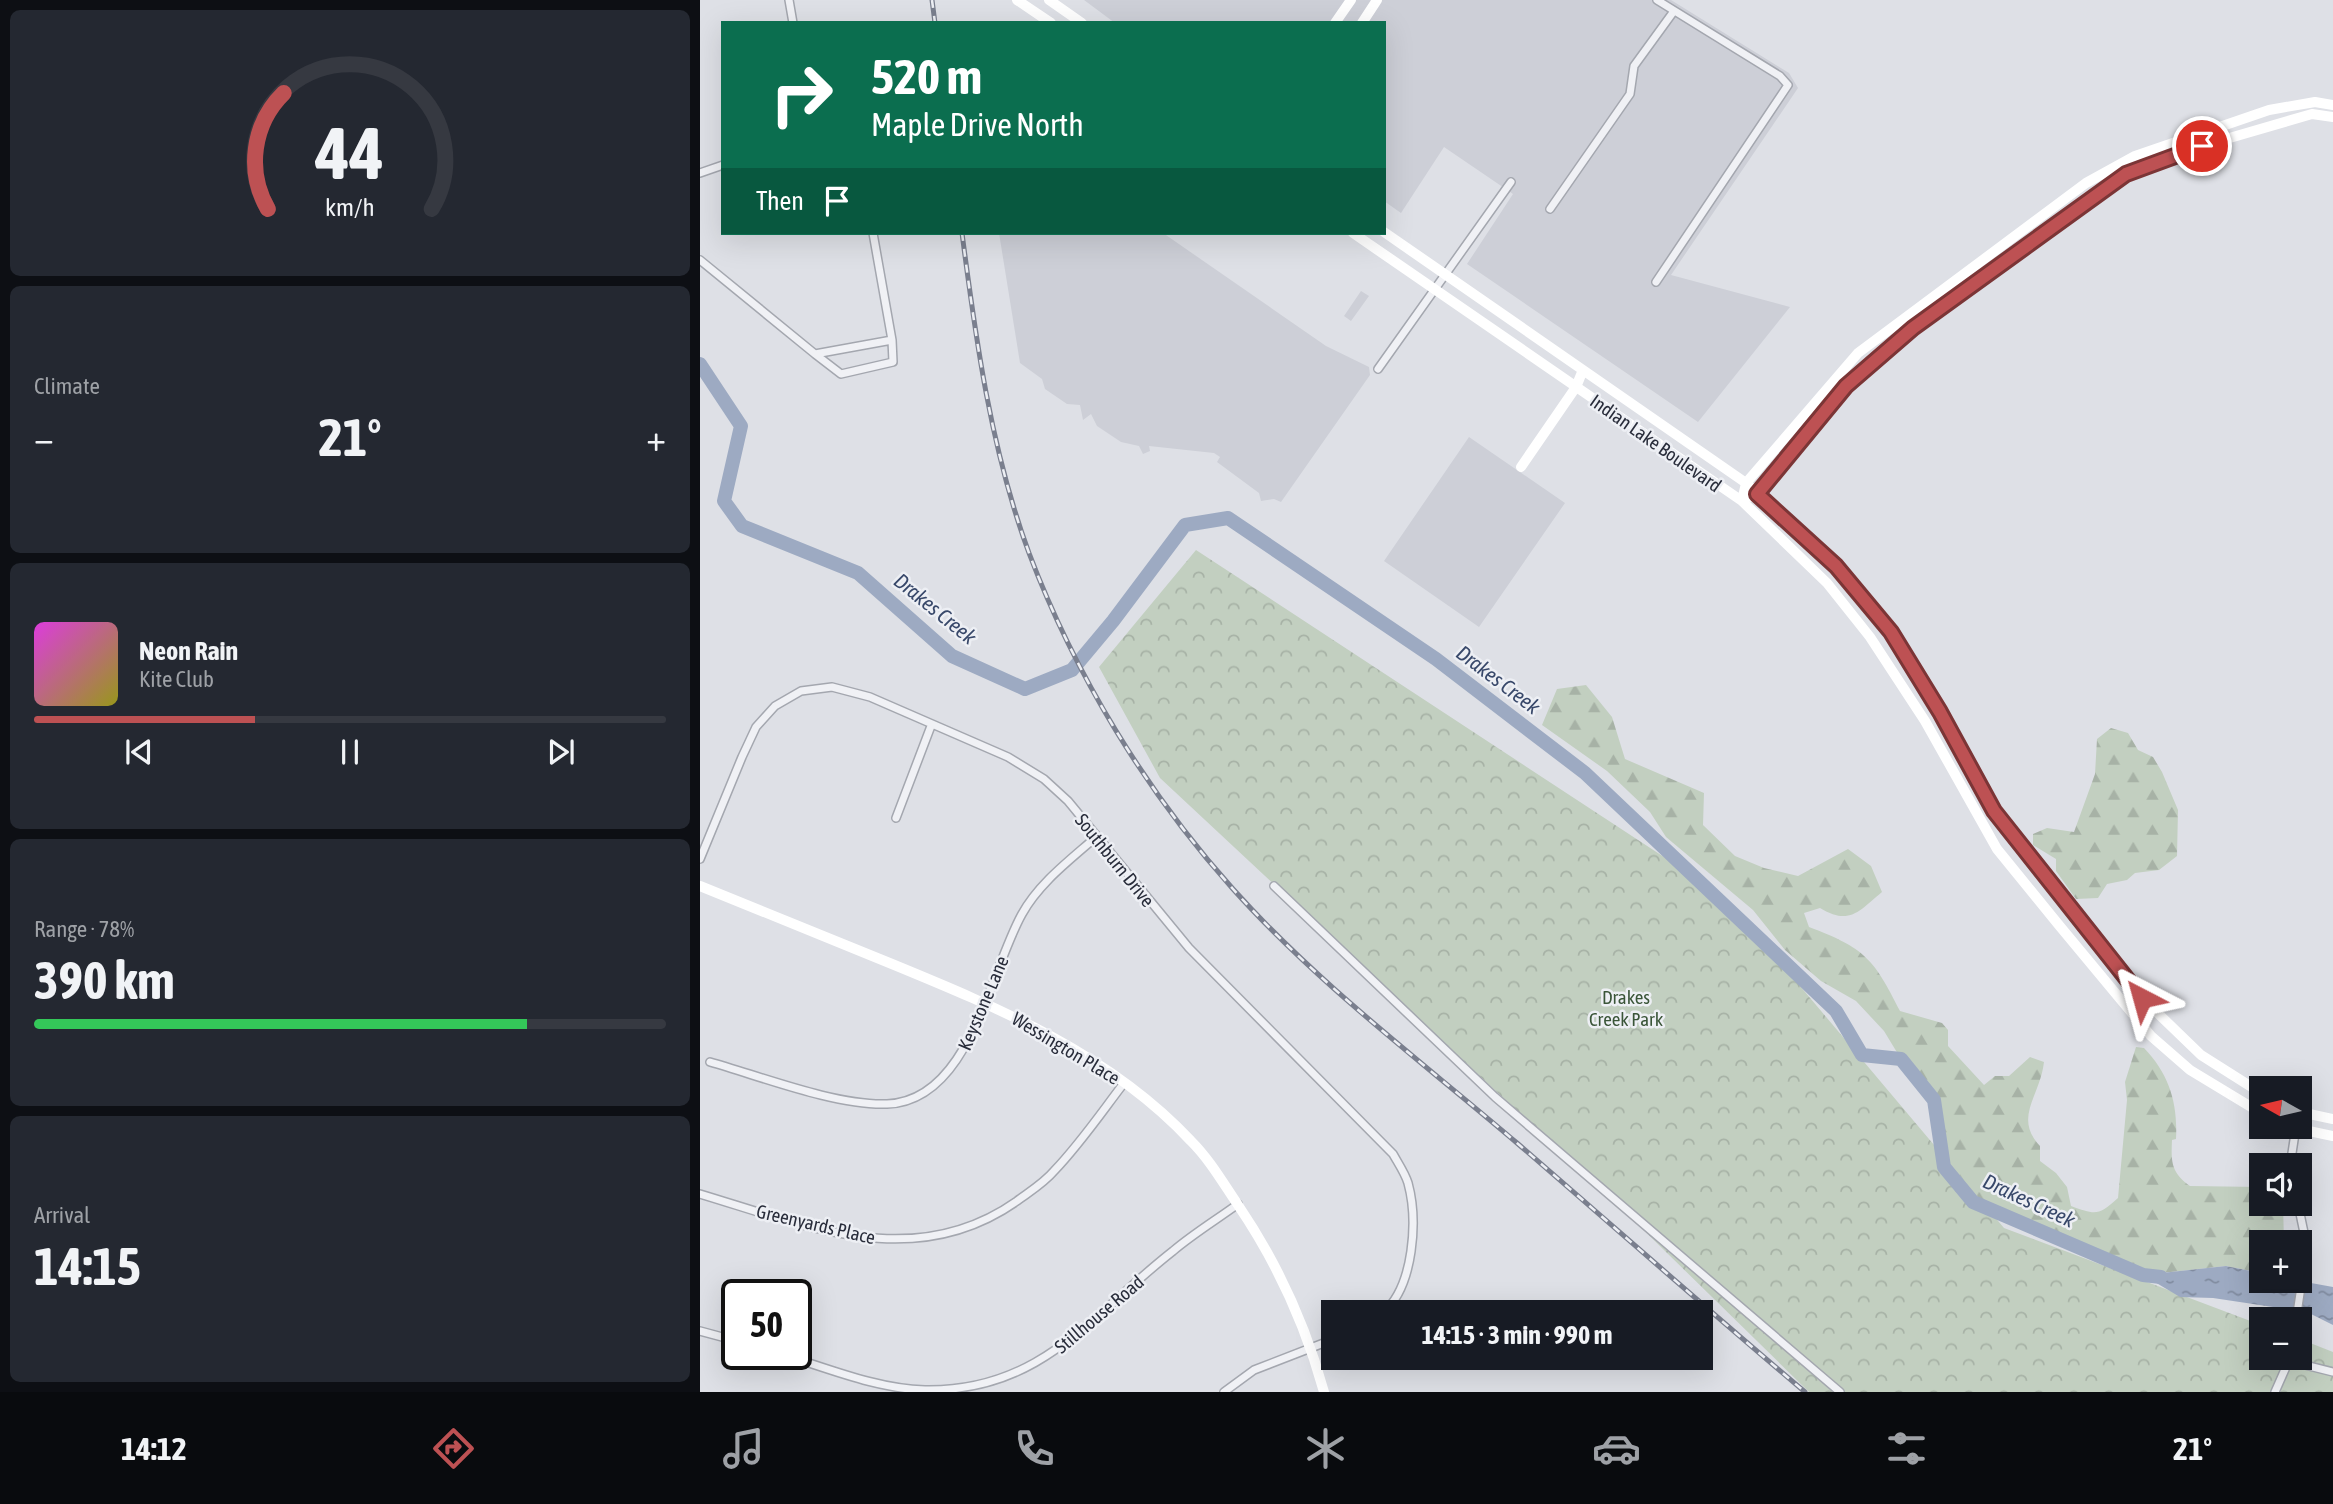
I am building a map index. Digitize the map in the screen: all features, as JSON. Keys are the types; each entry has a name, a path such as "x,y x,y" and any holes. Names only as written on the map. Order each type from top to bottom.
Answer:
{"main road":[{"path":"1017,0 1048,21"},
{"path":"1049,0 1079,21"},
{"path":"1336,21 1350,0"},
{"path":"1363,21 1377,0"},
{"path":"1742,502 1757,494 1846,386 1910,323 2085,183 2121,162 2269,110 2315,102 2333,105"},
{"path":"1742,502 1746,483 1858,353 1910,323 2126,174 2232,136 2312,114 2333,117"},
{"path":"2230,123 2232,136"},
{"path":"2121,162 2126,174"},
{"path":"2037,222 2044,232"},
{"name":"Indian Lake Boulevard","path":"1386,233 1746,483 1836,566 1891,632 1940,712 1994,811 2091,935 2142,998 2181,1038 2223,1072 2249,1086"},
{"name":"Indian Lake Boulevard","path":"1356,235 1742,502 1827,583 1870,637 1925,721 1997,849 2151,1036 2190,1070 2249,1106"},
{"path":"1521,467 1576,387 1583,370"},
{"path":"1836,377 1846,386"},
{"name":"Wessington Place","path":"700,886 984,1001 1079,1052 1124,1083 1191,1141 1262,1238 1288,1289 1312,1347 1324,1392"},
{"path":"2078,946 2091,935"},
{"path":"2312,1116 2333,1119"},
{"path":"2312,1132 2333,1136"}],"street":[{"path":"789,0 793,21"},
{"path":"1656,282 1788,85 1780,76 1657,0"},
{"path":"1550,209 1630,94 1634,66 1675,11"},
{"path":"700,173 721,166"},
{"path":"1378,369 1511,182"},
{"path":"700,261 841,374 886,366 893,362 894,358 873,235"},
{"path":"815,354 892,340"},
{"name":"Southburn Drive","path":"700,859 756,727 775,706 801,691 832,687 857,694 1007,757 1044,779 1068,801 1189,948 1393,1154 1407,1181 1412,1213 1411,1246 1394,1300"},
{"path":"896,818 931,726"},
{"name":"Keystone Lane","path":"710,1062 860,1103 889,1104 916,1096 938,1083 958,1060 1022,913 1043,885 1096,837"},
{"path":"1273,886 1495,1097 1840,1392"},
{"name":"Greenyards Place","path":"700,1194 863,1239 894,1241 951,1233 976,1225 1003,1211 1053,1173 1124,1083"},
{"name":"Stillhouse Road","path":"812,1363 887,1385 925,1390 971,1386 1001,1379 1039,1363 1074,1338 1173,1250 1238,1204"},
{"path":"2298,1307 2307,1247 2301,1216"},
{"path":"700,1331 721,1337"},
{"path":"1224,1392 1254,1370 1321,1344"},
{"path":"2312,1366 2333,1372"},
{"path":"2275,1392 2285,1370"}],"shaded area":[{"path":"1084,0 1671,0 1789,73 1798,88 1671,275 1790,307 1698,422 1467,264 1513,194 1444,147 1401,213 1386,202 1386,21 1112,21"},
{"path":"999,235 1166,235 1326,346 1369,367 1370,375 1281,502 1274,499 1261,501 1259,493 1217,462 1220,457 1214,453 1149,446 1150,451 1143,454 1139,446 1121,442 1097,426 1091,414 1083,420 1080,405 1067,404 1045,389 1042,379 1020,363"},
{"path":"1361,291 1369,296 1351,321 1344,316"},
{"path":"1469,437 1565,503 1479,627 1384,561"}],"green space":[{"name":"Drakes Creek Park","path":"1196,550 1725,897 2004,1228 2249,1320 2249,1370 2312,1370 2312,1344 2333,1352 2333,1392 1809,1392 1617,1204 1160,778 1099,667"},
{"path":"1586,685 1612,717 1625,759 1704,793 1703,825 1735,856 1764,868 1798,876 1848,849 1871,866 1882,892 1860,910 1847,916 1839,916 1820,908 1804,913 1809,927 1843,942 1866,957 1883,979 1900,1011 1942,1023 1948,1030 1948,1046 1984,1085 1995,1076 2009,1076 2030,1057 2044,1062 2030,1106 2029,1126 2032,1136 2040,1146 2040,1161 2056,1173 2067,1187 2071,1206 2096,1212 2118,1198 2127,1100 2125,1082 2136,1047 2144,1048 2153,1058 2170,1090 2176,1126 2172,1154 2179,1176 2190,1186 2249,1187 2249,1216 2283,1216 2284,1230 2249,1230 2249,1271 2226,1266 2143,1275 1973,1202 1944,1167 1934,1100 1901,1059 1884,1031 1856,1001 1821,981 1785,950 1753,910 1666,837 1650,812 1607,771 1542,725 1557,689"},
{"path":"2111,728 2128,733 2138,750 2153,757 2162,772 2178,810 2177,856 2159,870 2135,873 2127,880 2107,884 2098,898 2076,899 2056,871 2056,859 2033,845 2033,834 2047,828 2074,832 2095,774 2097,739"}],"water":[{"path":"2226,1266 2249,1271 2249,1293 2312,1293 2312,1283 2333,1287 2333,1325 2312,1314 2312,1307 2273,1307 2213,1298 2180,1297 2143,1275"}],"waterway":[{"name":"Drakes Creek","path":"700,364 741,426 724,501 742,526 858,573 952,656 1025,689 1072,670 1113,621 1185,525 1228,518 1436,659 1585,773 1836,1011 1862,1055 1901,1059 1934,1100 1944,1167 1973,1202 2143,1275 2161,1277"}],"railway":[{"path":"932,0 935,21"},
{"path":"962,235 986,395 1004,475 1029,553 1047,599 1091,688 1116,731 1171,813 1233,889 1335,989 1805,1392"}],"route":[{"path":"2142,998 1994,811 1940,712 1891,632 1836,566 1757,494 1846,386 1913,328 2126,174 2202,146"}]}
